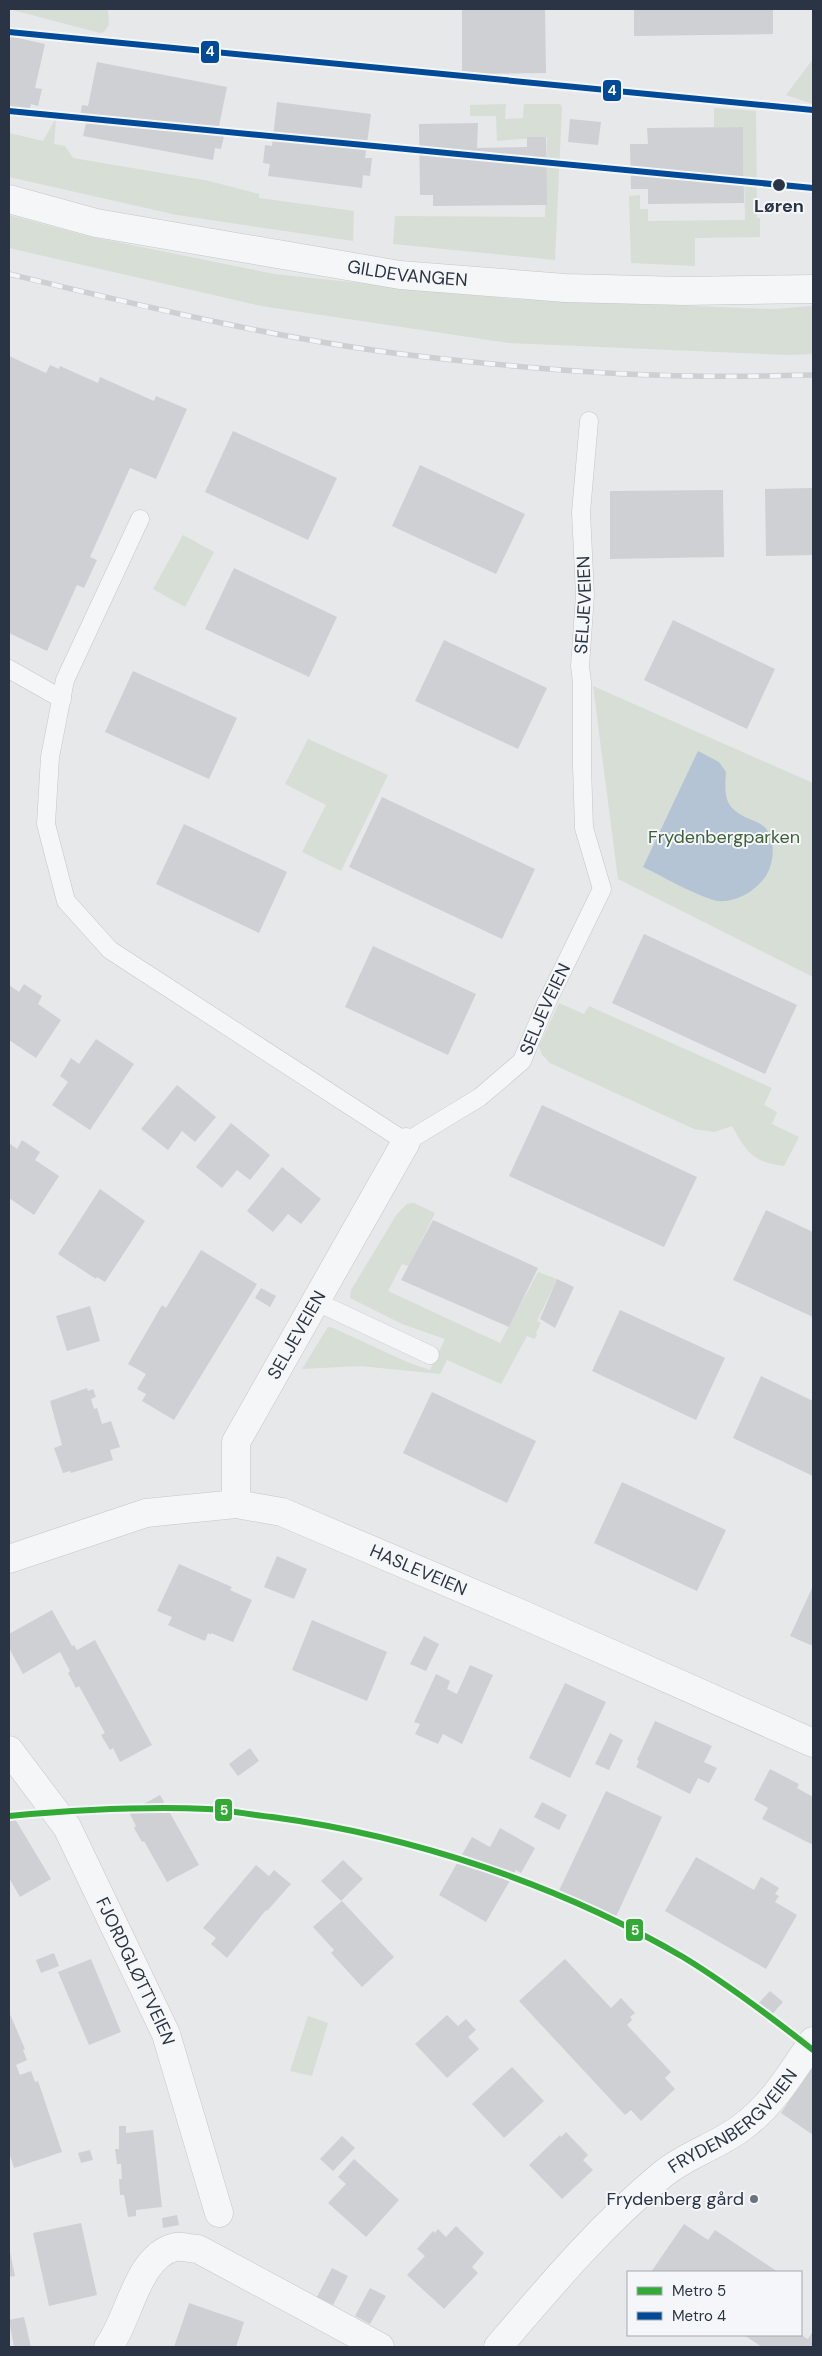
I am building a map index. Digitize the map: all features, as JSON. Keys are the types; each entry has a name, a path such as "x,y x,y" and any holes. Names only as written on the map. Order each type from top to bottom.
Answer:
{"street":[{"name":"GILDEVANGEN","path":"9,199 96,223 400,275 565,288 684,291 813,289"},
{"name":"SELJEVEIEN","path":"236,1504 236,1442 406,1142"},
{"name":"HASLEVEIEN","path":"9,1559 146,1513 236,1504 282,1512 517,1612 813,1743"},
{"name":"FJORDGLØTTVEIEN","path":"9,1750 67,1828 166,2034 219,2213"},
{"name":"FRYDENBERGVEIEN","path":"498,2347 556,2279 619,2211 665,2172 742,2128 778,2094 813,2041"},
{"path":"108,2347 135,2291 154,2258 176,2247 198,2249 380,2347"}],"lane":[{"name":"SELJEVEIEN","path":"406,1142 480,1097 522,1061 545,1006 602,889 584,828 582,766 582,682 580,666 585,596 581,512 589,421"},
{"path":"140,519 65,680 50,757 46,824 66,901 110,950 406,1142"},
{"path":"9,669 62,699"},
{"path":"315,1301 430,1356"}],"green space":[{"path":"9,9 108,9 109,25 104,32 100,33"},
{"path":"813,59 813,104 786,95"},
{"path":"506,104 505,119 523,118 524,104 560,104 562,107 555,260 393,244 395,216 545,217 547,137 497,141 496,116 470,116 470,105"},
{"path":"714,108 756,111 757,218 760,218 760,237 695,238 695,266 631,263 629,196 640,195 640,209 648,209 648,221 745,220 743,127 714,127"},
{"path":"56,118 54,144 65,146 73,158 209,181 259,194 259,198 354,211 353,241 177,215 9,177 9,133 43,141"},
{"path":"9,215 87,236 274,274 512,299 773,309 813,306 813,354 787,355 509,343 261,306 9,248"},
{"path":"183,535 214,552 185,607 153,589"},
{"name":"Frydenbergparken","path":"593,686 813,783 813,977 618,879"},
{"path":"308,739 388,775 341,871 302,852 326,805 285,784"},
{"path":"559,1003 584,1014 589,1006 772,1088 764,1105 777,1112 772,1124 799,1137 784,1166 764,1162 757,1158 742,1143 732,1126 714,1132 694,1129 550,1063 542,1055 539,1046"},
{"path":"414,1203 435,1213 409,1266 402,1264 388,1291 500,1343 538,1272 557,1279 537,1321 541,1323 536,1333 537,1336 534,1339 527,1336 501,1384 447,1360 440,1374 360,1366 302,1369 328,1327 331,1327 407,1362 430,1370 445,1339 402,1324 350,1298 351,1290 397,1214 407,1204"},
{"path":"308,2016 328,2023 312,2076 290,2071"}],"water":[{"path":"698,751 719,762 726,772 726,796 731,807 736,812 764,827 770,835 773,850 772,860 765,877 760,884 746,894 729,901 713,900 704,897 643,867"}],"building":[{"path":"462,9 545,9 546,73 462,74"},
{"path":"634,9 773,9 773,34 634,36"},
{"path":"9,36 45,44 35,88 42,89 38,106 31,104 28,117 9,112"},
{"path":"97,62 227,87 218,131 225,132 221,149 215,148 213,160 83,136 86,123 79,122 82,105 88,106"},
{"path":"277,102 371,114 365,158 372,158 370,176 363,175 362,188 268,176 270,164 263,163 265,145 272,146"},
{"path":"570,119 601,122 598,145 568,142"},
{"path":"478,123 477,148 527,147 527,137 546,137 547,205 433,206 433,195 420,195 419,124"},
{"path":"743,127 744,203 648,204 648,189 631,189 630,144 648,144 647,128"},
{"path":"9,356 46,373 50,365 59,369 60,366 98,383 100,377 154,401 156,396 187,409 156,479 130,468 90,557 97,560 84,588 77,585 47,651 9,633"},
{"path":"233,431 337,478 308,540 205,492"},
{"path":"420,465 525,514 496,574 392,526"},
{"path":"813,488 813,555 766,556 765,489"},
{"path":"723,490 724,557 610,559 610,491"},
{"path":"234,568 337,617 309,677 205,629"},
{"path":"673,620 775,669 747,729 644,680"},
{"path":"444,640 547,688 518,749 415,701"},
{"path":"133,671 237,718 209,779 105,732"},
{"path":"382,797 535,869 502,939 349,867"},
{"path":"184,824 287,872 259,933 156,884"},
{"path":"644,934 797,1005 765,1074 612,1003"},
{"path":"373,946 476,994 448,1055 345,1007"},
{"path":"24,984 42,996 38,1004 61,1020 36,1058 9,1040 9,985 19,992"},
{"path":"96,1039 134,1064 90,1130 52,1105 68,1082 60,1076 71,1058 79,1064"},
{"path":"177,1085 216,1117 195,1142 182,1131 168,1150 141,1129"},
{"path":"542,1105 697,1177 664,1247 509,1176"},
{"path":"231,1123 270,1155 250,1180 237,1170 222,1188 196,1167"},
{"path":"22,1140 40,1152 35,1160 59,1176 34,1215 9,1198 9,1143 17,1149"},
{"path":"282,1167 321,1199 301,1224 288,1214 273,1232 247,1211"},
{"path":"100,1189 145,1221 105,1282 97,1277 96,1279 58,1254"},
{"path":"766,1210 813,1232 813,1317 733,1280"},
{"path":"433,1220 538,1268 509,1327 401,1280"},
{"path":"201,1250 257,1284 174,1420 142,1401 146,1394 137,1389 146,1374 128,1364 162,1305 166,1308"},
{"path":"557,1279 574,1287 555,1328 540,1319"},
{"path":"261,1288 276,1296 270,1307 255,1298"},
{"path":"90,1306 100,1341 67,1351 56,1316"},
{"path":"620,1310 725,1358 696,1420 592,1371"},
{"path":"761,1376 813,1401 813,1476 733,1438"},
{"path":"87,1388 88,1391 93,1389 96,1397 91,1399 94,1409 97,1408 102,1424 111,1421 120,1447 110,1450 113,1460 71,1473 70,1471 63,1473 54,1448 62,1445 50,1401"},
{"path":"432,1392 536,1441 507,1503 403,1453"},
{"path":"622,1482 726,1530 697,1591 594,1543"},
{"path":"277,1556 307,1569 294,1599 264,1587"},
{"path":"179,1564 232,1587 230,1590 252,1600 233,1642 211,1633 211,1635 208,1633 205,1641 168,1625 172,1617 157,1611"},
{"path":"813,1586 813,1646 790,1636"},
{"path":"52,1610 72,1646 74,1645 77,1650 95,1640 152,1745 120,1762 113,1748 110,1750 101,1735 105,1733 79,1686 76,1688 60,1652 23,1674 9,1648 9,1634"},
{"path":"312,1620 387,1652 367,1701 292,1670"},
{"path":"424,1636 439,1644 426,1671 410,1664"},
{"path":"470,1665 493,1675 462,1744 443,1734 438,1744 415,1734 420,1724 414,1722 436,1674 450,1681 447,1689 457,1694"},
{"path":"565,1683 606,1702 570,1778 529,1758"},
{"path":"655,1721 712,1746 704,1762 717,1768 709,1783 698,1778 690,1794 636,1767 639,1761 637,1760"},
{"path":"610,1733 623,1740 609,1770 595,1764"},
{"path":"250,1748 259,1761 238,1776 229,1764"},
{"path":"770,1769 799,1784 797,1788 813,1797 813,1845 762,1819 768,1808 754,1800"},
{"path":"606,1791 662,1817 613,1923 556,1897"},
{"path":"160,1795 199,1865 167,1882 144,1841 142,1842 134,1828 136,1826 129,1812"},
{"path":"542,1802 567,1815 559,1830 534,1817"},
{"path":"9,1809 51,1879 20,1897 9,1878"},
{"path":"500,1828 535,1848 521,1873 516,1870 486,1922 439,1895 472,1837 490,1847"},
{"path":"696,1857 754,1890 761,1877 779,1888 775,1894 779,1896 775,1902 797,1915 766,1969 665,1911"},
{"path":"343,1860 363,1879 341,1901 321,1881"},
{"path":"256,1865 269,1876 274,1870 291,1884 266,1910 227,1958 211,1944 216,1938 203,1928"},
{"path":"342,1901 394,1957 362,1987 331,1953 334,1950 313,1927"},
{"path":"54,1953 59,1966 41,1973 36,1960"},
{"path":"91,1959 121,2032 89,2045 58,1972"},
{"path":"565,1959 611,2008 621,1998 635,2013 630,2017 632,2020 627,2025 671,2072 665,2078 675,2089 641,2121 631,2110 625,2115 519,2001"},
{"path":"770,1991 783,2002 766,2021 753,2009"},
{"path":"9,2012 25,2049 23,2050 27,2060 16,2065 20,2075 31,2071 35,2082 38,2081 62,2152 14,2168 9,2152"},
{"path":"447,2015 458,2026 466,2019 476,2030 468,2037 479,2049 447,2078 415,2044"},
{"path":"813,2066 813,2135 781,2113"},
{"path":"512,2067 544,2101 504,2138 472,2104"},
{"path":"119,2126 126,2126 126,2133 153,2130 162,2207 136,2210 136,2216 128,2217 124,2195 120,2195 119,2179 122,2179 121,2164 117,2164 115,2149 119,2149"},
{"path":"566,2132 588,2155 583,2160 593,2170 562,2199 529,2165 560,2135 561,2137"},
{"path":"342,2136 355,2148 333,2171 320,2159"},
{"path":"90,2150 93,2160 81,2163 78,2153"},
{"path":"354,2159 399,2200 366,2237 328,2203 346,2184 338,2177"},
{"path":"177,2215 179,2225 163,2228 162,2218"},
{"path":"81,2223 97,2295 49,2306 33,2233"},
{"path":"684,2224 708,2240 715,2230 776,2271 652,2271"},
{"path":"456,2226 484,2253 472,2267 478,2273 444,2309 407,2275 425,2256 417,2249 433,2231 435,2233 438,2229 446,2237"},
{"path":"9,2247 15,2276 9,2277"},
{"path":"332,2268 348,2276 333,2305 317,2297"},
{"path":"370,2288 386,2296 370,2324 355,2316"},
{"path":"189,2303 244,2322 236,2347 174,2347"},
{"path":"24,2317 31,2347 14,2347 9,2320"},
{"path":"813,2331 813,2347 762,2347 746,2336 802,2336 808,2339"}],"railway":[{"path":"9,274 216,322 321,342 426,357 526,367 628,374 813,375"}],"metro line":[{"name":"4","path":"9,32 813,110"},
{"name":"4","path":"9,111 813,188"},
{"name":"5","path":"9,1816 133,1808 216,1810 325,1826 432,1851 536,1886 587,1907 636,1931 683,1957 717,1979 766,2013 813,2050"}],"place":[{"name":"Løren","path":"779,185"},
{"name":"Frydenberg gård","path":"754,2199"}]}
